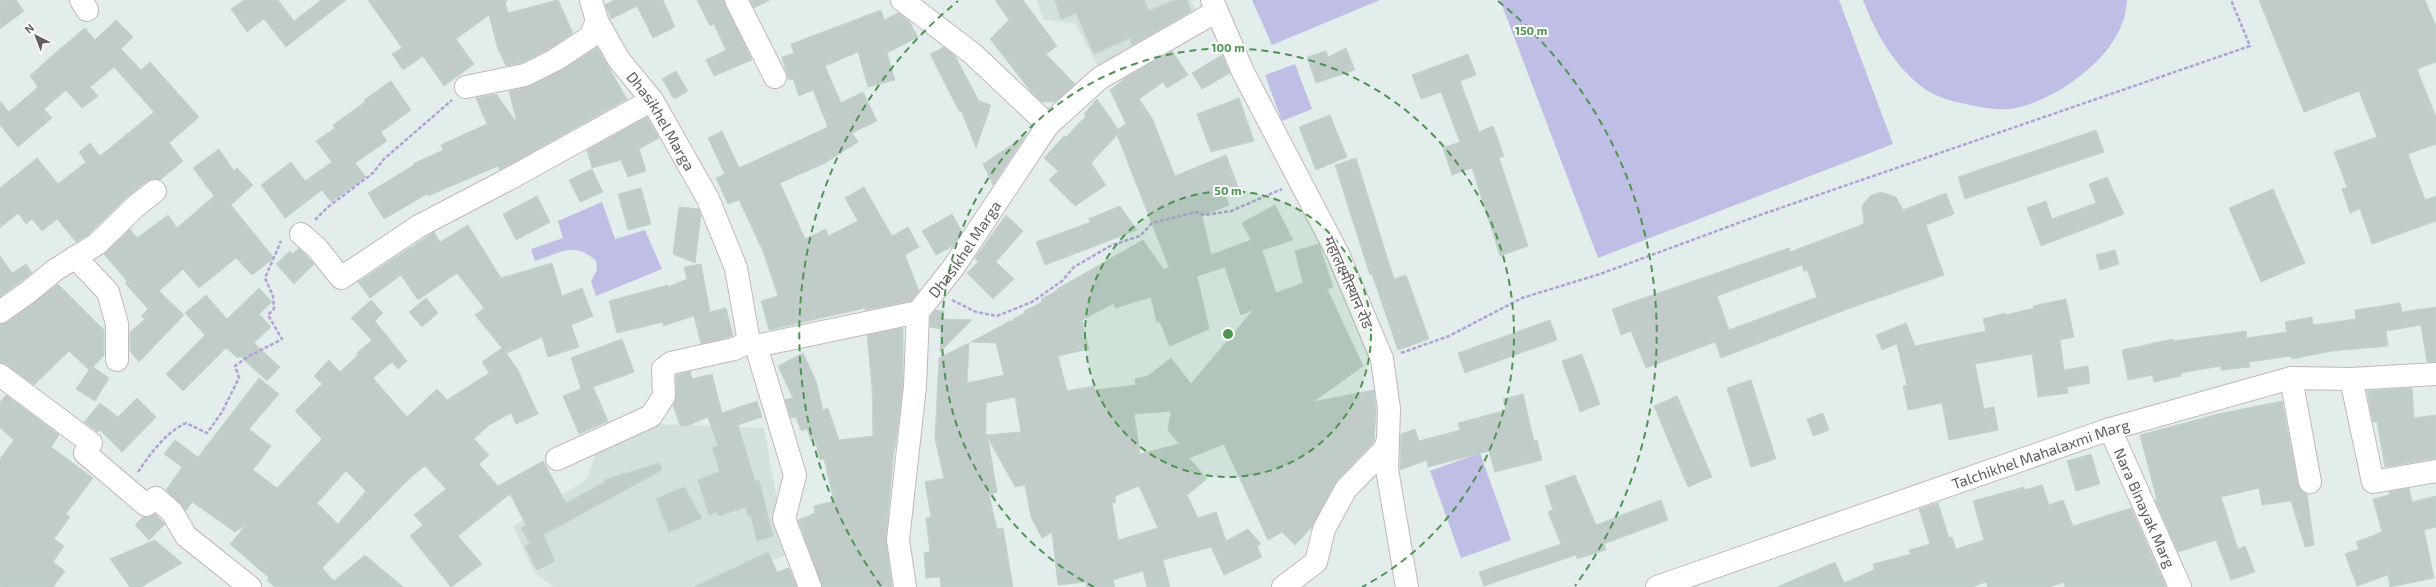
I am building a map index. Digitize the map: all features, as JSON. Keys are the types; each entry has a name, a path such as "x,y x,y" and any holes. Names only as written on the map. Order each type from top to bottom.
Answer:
{"street":[{"name":"Dhasikhel Marga","path":"591,0 597,21 619,60 652,100 708,199 736,268 753,344 795,475 784,519 810,587"},
{"path":"736,0 775,77"},
{"path":"902,0 973,54 1048,125"},
{"name":"Dhasikhel Marga","path":"905,587 898,540 915,386 918,312 953,268 1048,125 1100,78 1215,6"},
{"name":"महालक्ष्मीस्थान रोड","path":"1215,6 1244,72 1338,254 1382,359 1389,409 1387,469 1407,587"},
{"path":"466,87 525,75 555,60 590,37 597,21"},
{"path":"301,234 317,248 341,278 419,226 507,180 652,100"},
{"path":"0,312 27,293 55,270 97,244 136,206 155,192"},
{"path":"76,257 108,292 117,324 116,360"},
{"path":"557,459 651,416 664,396 663,369 671,363 753,344 918,312"},
{"name":"Talchikhel Mahalaxmi Marg","path":"1657,587 1700,579 2110,429 2291,378 2351,379 2436,374"},
{"path":"0,375 91,443 85,453 127,487 146,505 156,498 172,512 186,536 250,587"},
{"path":"2291,378 2310,482"},
{"path":"2351,379 2373,482 2436,471"},
{"name":"Nara Binayak Marg","path":"2110,429 2180,587"},
{"path":"1283,587 1316,562 1324,529 1346,489 1385,449 1389,433"}],"path":[{"path":"1382,359 1449,336 1522,298 1600,274 1760,215 2250,46 2231,0"},
{"path":"127,487 154,449 176,428 186,423 207,433 222,412 239,378 236,366 249,354 266,348 282,339 268,315 274,309 273,296 265,278 282,240 301,234 328,207 373,174 384,159 466,87"},
{"path":"931,295 940,294 976,312 997,316 1032,302 1062,281 1074,267 1112,245 1140,236 1152,223 1196,212 1206,215 1231,211 1272,192 1286,188 1303,186"}],"shaded area":[{"path":"1037,0 1191,0 1199,18 1100,70 1075,23 1044,20"},
{"path":"1252,0 1380,0 1272,45"},
{"path":"1500,0 1839,0 1893,144 1598,258"},
{"path":"1863,0 2127,0 2125,16 2116,36 2107,50 2081,75 2051,95 2035,102 2014,108 1993,109 1956,102 1940,97 1930,93 1915,81 1888,50 1874,26"},
{"path":"1295,64 1312,109 1282,121 1265,75"},
{"path":"602,202 615,239 645,230 662,269 596,296 591,281 597,270 596,261 588,255 581,251 567,250 535,261 531,249 563,238 558,221"},
{"path":"655,424 764,428 787,555 763,563 722,587 554,587 534,572 513,526 587,479 596,453"},
{"path":"1480,453 1511,540 1461,558 1430,471"}],"building":[{"path":"0,0 16,0 24,11 0,29"},
{"path":"244,0 278,0 294,21 321,0 346,0 286,47 264,19 247,32 231,9"},
{"path":"368,0 508,0 505,2 508,13 558,0 573,33 549,49 521,63 506,66 497,46 489,15 456,39 474,64 444,86 423,56 403,70 392,54 402,48"},
{"path":"614,0 663,0 675,27 653,38 637,6 611,19 605,5"},
{"path":"697,0 724,0 752,60 714,76 706,60 726,50 714,24 710,26"},
{"path":"750,0 770,0 754,8"},
{"path":"995,0 1023,0 1057,46 1046,54 1075,84 1055,102 1042,102 1032,93 990,39 1009,20"},
{"path":"1055,0 1144,0 1149,11 1175,0 1187,0 1191,11 1132,45 1130,38 1094,54 1076,13 1061,19"},
{"path":"2259,0 2425,0 2436,26 2436,62 2417,69 2436,117 2436,144 2408,154 2425,200 2436,196 2436,221 2372,244 2360,209 2350,213 2342,189 2347,187 2334,152 2377,137 2359,91 2304,112"},
{"path":"881,10 884,20 898,13 909,21 918,37 887,53 895,80 868,87 858,52 825,66 841,103 863,92 877,121 852,133 858,142 825,163 780,183 805,239 826,229 828,236 858,221 845,198 864,187 892,236 908,227 919,247 905,255 919,291 911,301 865,310 865,308 769,330 761,301 778,296 763,251 739,200 728,204 716,178 725,174 708,138 722,131 739,168 828,127 813,90 799,96 793,79 789,80 782,57 794,53 791,44"},
{"path":"116,20 133,37 121,49 141,70 150,62 199,117 169,143 183,161 160,180 147,181 127,197 89,234 76,242 57,219 42,231 32,219 26,224 18,213 0,228 0,188 37,158 58,184 86,162 79,152 90,143 100,156 154,112 114,67 90,87 98,96 82,108 66,90 44,109 52,118 18,147 0,125 0,101 9,112 38,87 30,76 55,53 85,28 95,40"},
{"path":"597,47 627,99 500,170 498,166 428,196 427,194 384,219 368,193 414,165 413,164 443,150 441,145 487,124 476,98 496,94 517,123 509,91 531,86 562,70"},
{"path":"944,47 955,56 979,101 991,105 976,148 962,112 959,111 930,54"},
{"path":"1346,48 1355,70 1316,83 1307,57 1326,51 1328,57"},
{"path":"1172,51 1188,75 1167,88 1163,82 1139,99 1152,118 1175,176 1226,155 1238,187 1224,192 1229,205 1202,216 1211,255 1251,240 1242,223 1275,205 1293,240 1262,250 1276,293 1303,283 1295,251 1319,244 1333,287 1327,289 1363,366 1313,402 1374,390 1376,410 1374,442 1337,480 1312,527 1295,545 1282,532 1268,540 1224,444 1189,458 1207,479 1187,495 1198,518 1216,512 1226,541 1248,529 1261,544 1257,546 1262,557 1224,575 1211,547 1163,560 1170,587 1147,587 1143,571 1113,580 1115,587 1087,587 1086,582 1058,585 1052,532 1042,538 1031,517 1025,485 1015,487 988,438 997,492 989,495 997,529 1003,528 1013,587 941,587 940,577 926,578 924,553 930,552 926,518 931,517 925,482 944,478 935,439 939,358 969,343 967,383 1004,375 996,343 971,342 1010,321 1015,321 1013,319 1025,313 1024,311 1042,302 1041,299 1143,240 1164,270 1169,267 1117,135 1091,163 1106,185 1075,206 1049,180 1058,171 1044,158 1064,136 1066,137 1086,116 1084,114 1097,99 1118,129 1126,124 1110,90 1128,76","holes":["1225,267 1241,315 1254,309 1191,384 1171,358 1148,376 1135,379 1136,385 1095,390 1094,386 1067,391 1058,356 1089,349 1082,320 1114,303 1115,308 1151,297 1157,322 1160,322 1170,346 1209,329 1197,276","1015,397 1021,432 986,435 986,403","1171,411 1168,430 1179,444 1140,454 1134,414","1139,486 1158,528 1118,540 1112,503 1116,502 1115,496"]},
{"path":"1468,54 1476,75 1460,81 1479,132 1493,126 1504,156 1499,158 1528,246 1500,256 1472,168 1452,175 1443,148 1460,142 1441,92 1421,99 1412,75"},
{"path":"1222,55 1230,73 1202,89 1192,73"},
{"path":"676,71 688,91 674,99 662,79"},
{"path":"391,81 411,110 381,132 387,141 355,163 366,177 331,202 322,190 285,218 261,185 291,162 305,181 332,162 316,141 335,128 333,125 365,102 364,100"},
{"path":"1239,98 1254,141 1211,152 1197,114"},
{"path":"1330,115 1347,157 1316,170 1299,127"},
{"path":"647,117 659,138 639,149 646,171 628,177 621,160 592,168 587,150"},
{"path":"2096,130 2104,152 1965,199 1958,177"},
{"path":"1026,135 993,185 983,164"},
{"path":"219,149 234,171 237,168 253,185 231,205 274,258 252,275 236,258 199,288 183,269 159,291 184,315 139,362 130,351 130,332 145,319 141,316 148,309 125,283 127,281 104,254 130,229 137,238 168,215 177,228 214,196 193,168"},
{"path":"1356,158 1394,279 1406,275 1429,339 1398,350 1372,274 1370,275 1335,165"},
{"path":"592,169 603,192 580,202 569,180"},
{"path":"2107,177 2124,214 2041,246 2027,208 2046,201 2052,219 2096,203 2089,184"},
{"path":"641,188 651,224 628,230 618,194"},
{"path":"2273,189 2305,263 2261,282 2229,208"},
{"path":"1881,192 1896,197 1903,210 1946,193 1954,214 1926,225 1944,275 1845,310 1721,358 1715,342 1646,368 1631,331 1621,335 1612,309 1789,248 1790,252 1864,224 1862,206 1870,196","holes":["1802,265 1804,271 1807,270 1817,297 1729,330 1717,296"]},
{"path":"537,196 550,222 516,240 503,214"},
{"path":"1120,206 1137,230 1045,265 1036,242 1091,222 1088,219"},
{"path":"679,207 699,209 701,216 695,263 673,254"},
{"path":"952,214 962,232 953,246 936,255 922,231"},
{"path":"1006,215 1023,231 996,262 1014,279 993,299 967,273 978,262 975,258"},
{"path":"468,225 501,278 552,263 562,296 582,288 593,316 571,325 579,347 548,357 542,337 507,353 504,350 518,370 538,414 516,424 511,413 489,425 474,439 489,455 479,464 498,486 543,461 566,503 605,482 604,480 659,463 662,470 543,535 555,561 537,570 525,546 530,544 521,528 526,525 510,494 458,536 482,564 451,587 410,536 423,525 414,515 446,489 425,466 410,478 322,568 334,581 365,555 403,587 275,587 267,580 269,578 230,544 246,525 235,532 192,502 186,511 166,490 182,467 164,454 175,440 198,457 259,378 279,394 249,429 271,446 253,470 277,488 322,439 295,411 322,384 314,376 329,360 340,372 358,355 357,353 372,340 351,318 371,300 383,313 375,321 407,361 398,369 392,362 373,378 407,417 437,389 447,400 489,373 482,362 502,348 475,315 484,308 457,273 418,300 401,275 370,298 358,282 434,232 440,242","holes":["346,471 366,491 338,524 317,503"]},
{"path":"299,248 314,264 294,284 276,264 290,251 292,254"},
{"path":"2115,250 2119,264 2100,270 2096,255"},
{"path":"0,256 12,273 26,264 32,273 0,297"},
{"path":"701,264 710,312 726,308 733,336 701,344 694,316 663,326 663,322 617,333 609,301 668,285 668,287 687,279 684,267"},
{"path":"58,284 104,330 104,355 93,367 109,378 95,401 76,389 89,370 69,351 34,385 7,365 0,363 0,324 7,322"},
{"path":"259,288 272,302 259,314 271,327 254,343 280,367 267,381 240,356 238,358 226,348 183,391 166,374 205,335 185,313 206,295 227,319"},
{"path":"426,298 438,313 422,327 409,312"},
{"path":"2066,299 2074,337 2060,340 2064,370 2088,366 2090,383 2067,387 2068,393 2038,397 2032,354 1975,364 1984,409 1994,407 1998,430 1949,440 1942,403 1908,410 1903,386 1907,385 1897,344 1882,350 1876,335 1906,323 1915,346 1986,331 1983,319 2005,313 2006,315 2034,308 2033,306"},
{"path":"2400,303 2402,312 2436,307 2436,362 2427,362 2421,325 2386,331 2388,346 2332,351 2292,359 2291,356 2249,362 2250,367 2221,370 2221,366 2181,373 2181,376 2154,382 2152,375 2128,380 2122,350 2173,339 2174,341 2246,331 2247,338 2287,332 2285,322 2312,317 2313,325 2356,319 2355,310"},
{"path":"935,310 944,311 943,319 972,320 940,352 941,329 930,327 930,317"},
{"path":"1550,320 1557,340 1465,373 1458,353"},
{"path":"903,328 903,385 894,449 886,539 892,587 822,587 798,520 815,513 814,506 834,501 824,459 820,460 815,439 811,441 807,429 801,431 796,417 791,418 785,400 793,398 778,366 803,353 816,381 823,410 828,408 839,440 873,436 872,386 867,335"},
{"path":"622,339 634,372 593,387 608,421 579,434 563,396 581,389 571,358"},
{"path":"1582,354 1600,404 1580,412 1562,361"},
{"path":"690,371 692,379 712,374 722,413 757,401 762,417 738,425 755,481 759,480 773,536 757,541 751,516 748,516 746,507 718,516 717,512 709,515 698,480 720,471 712,447 718,446 708,417 687,426 680,426 673,405 676,396 676,375"},
{"path":"1751,380 1776,459 1751,467 1727,388"},
{"path":"2412,388 2414,418 2436,415 2436,458 2385,467 2377,422 2373,422 2367,391"},
{"path":"1523,394 1534,441 1537,440 1542,460 1495,472 1489,451 1428,467 1427,460 1400,470 1401,434 1415,429 1419,441 1460,430 1458,423 1506,410 1503,399"},
{"path":"6,395 59,435 51,447 93,478 66,514 70,517 54,539 64,546 53,562 65,571 53,587 0,587 0,459 14,440 0,428 0,402"},
{"path":"1677,396 1712,477 1688,487 1654,406"},
{"path":"137,398 156,417 122,452 100,430 98,432 84,422 100,403 118,417"},
{"path":"2282,401 2298,484 2301,490 2307,494 2314,545 2305,547 2291,501 2262,505 2259,488 2221,497 2238,549 2245,546 2255,572 2231,580 2216,540 2178,552 2155,500 2157,500 2140,435 2218,414"},
{"path":"1823,413 1829,430 1813,436 1807,419"},
{"path":"2091,454 2100,484 2076,491 2067,461"},
{"path":"1575,475 1596,525 1661,500 1668,520 1604,544 1606,550 1577,559 1576,555 1484,586 1479,572 1561,544 1548,512 1553,510 1545,486"},
{"path":"2042,485 2049,505 2063,500 2073,526 2131,508 2166,587 2065,587 2064,582 2049,587 1988,587 1986,582 1972,587 1777,587 1835,562 1844,583 1874,570 1873,564 1911,554 1909,550 1930,544 1919,509 1938,503 1949,538 1952,537 1956,549 1984,540 1973,501 2024,487 2025,490"},
{"path":"684,487 702,518 669,532 656,499"},
{"path":"2409,488 2412,502 2436,496 2436,527 2424,530 2434,578 2390,587 2388,575 2357,586 2345,554 2359,549 2356,542 2382,532 2373,499 2389,495 2389,492"},
{"path":"155,514 165,524 149,540 135,525 143,517"},
{"path":"155,540 182,563 141,587 130,587 110,559"},
{"path":"768,552 777,572 789,568 797,587 694,587"}]}
